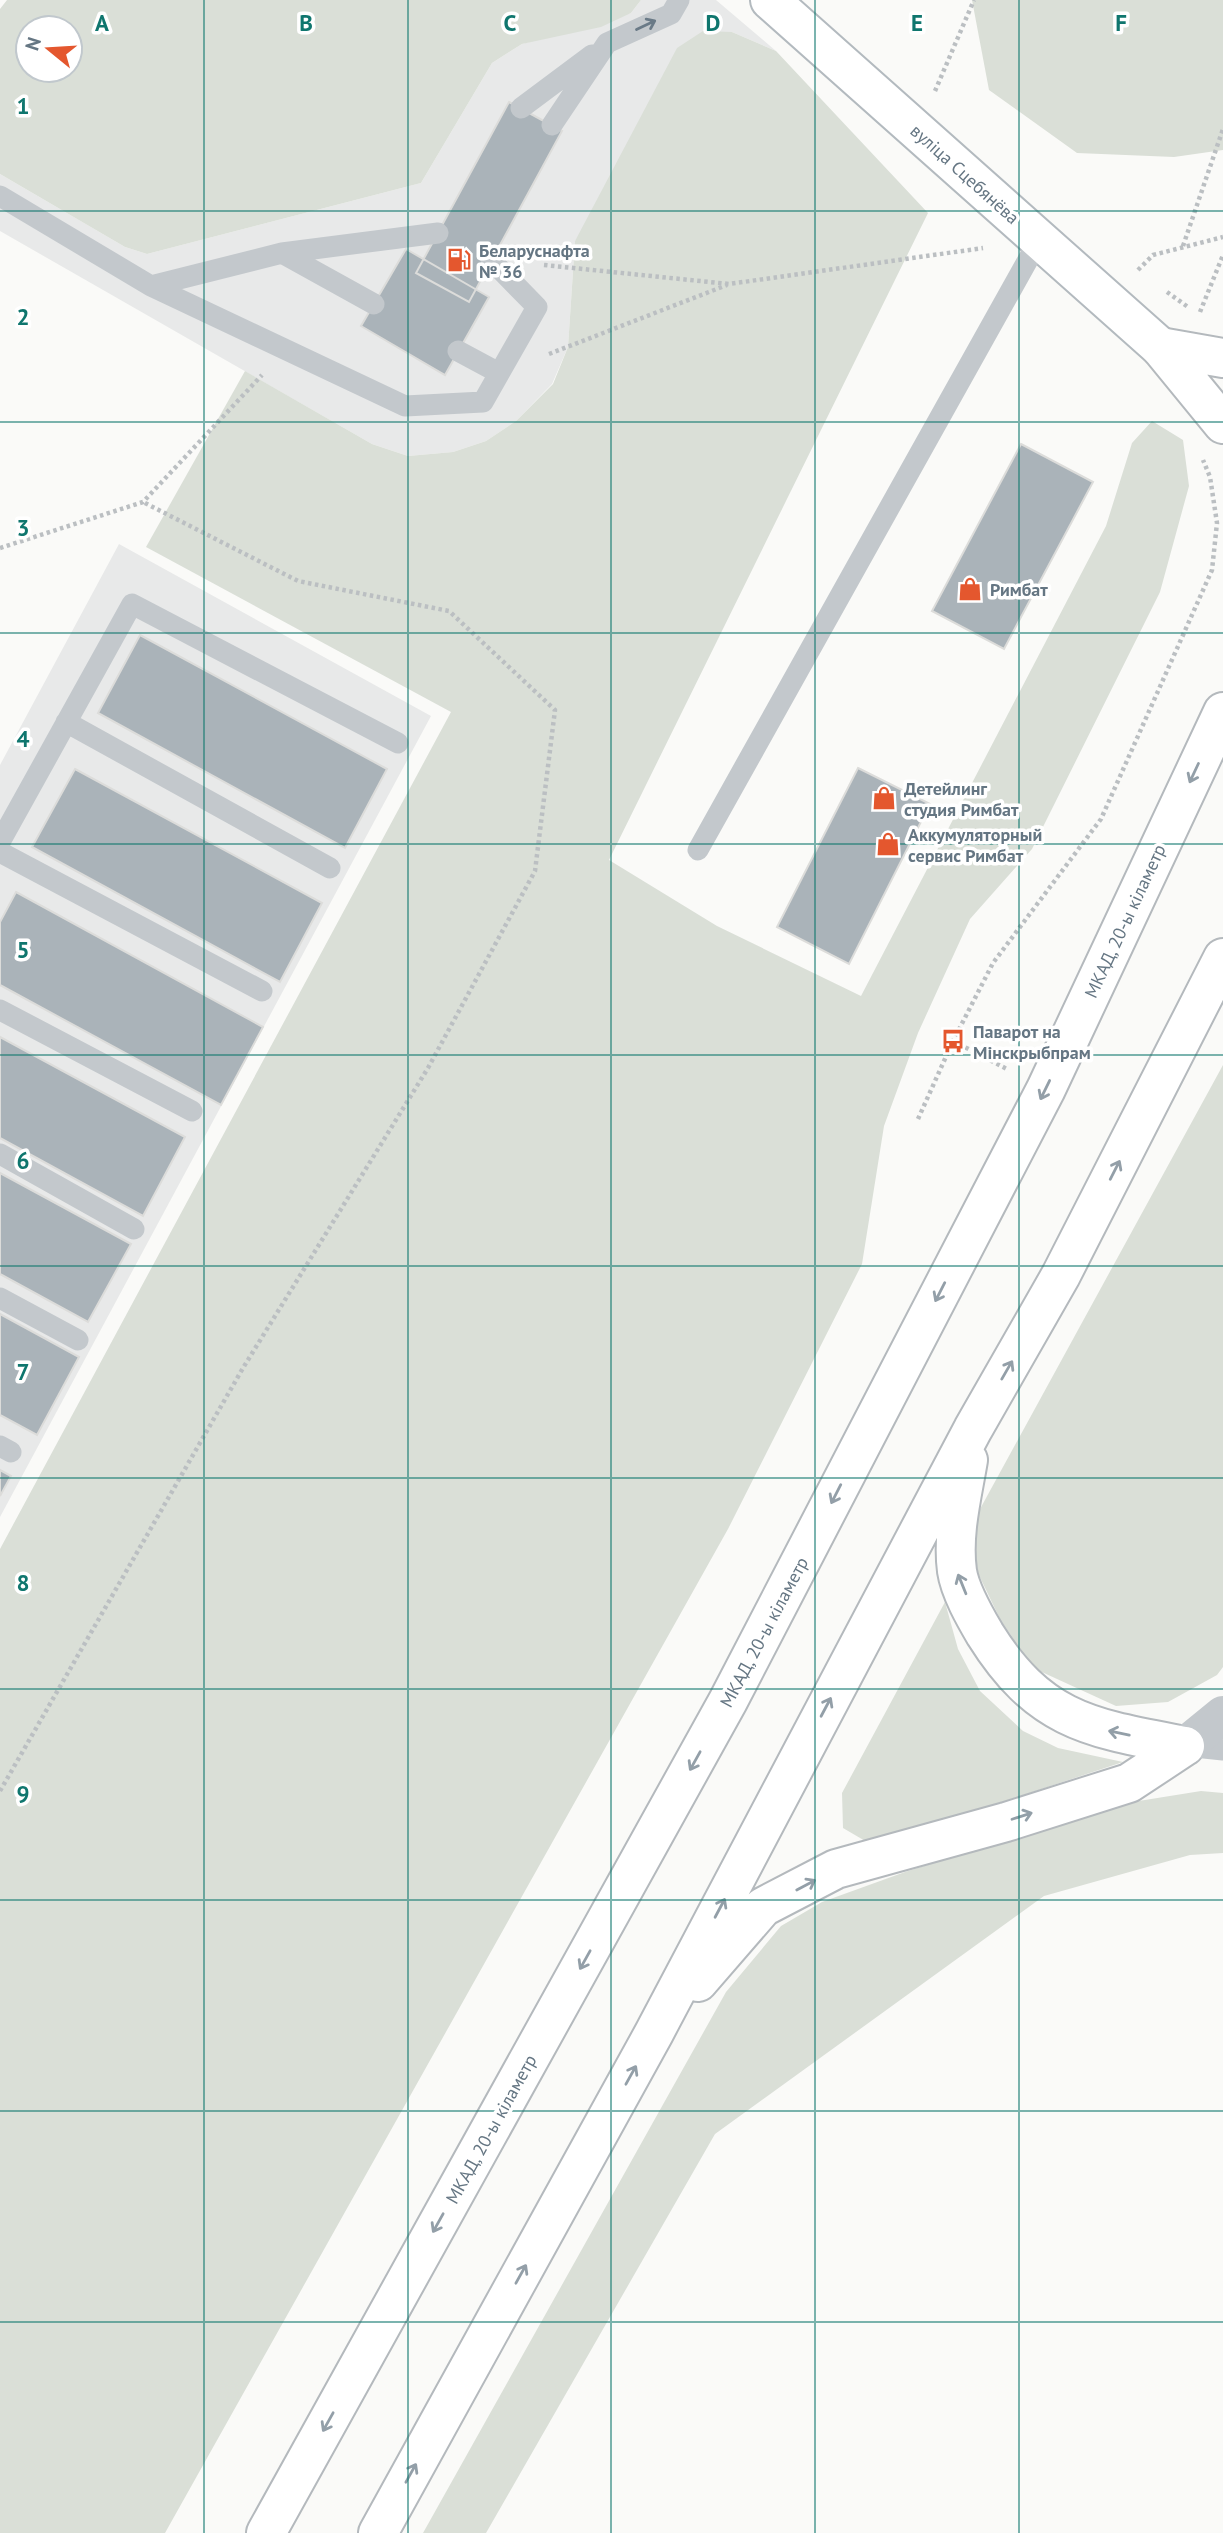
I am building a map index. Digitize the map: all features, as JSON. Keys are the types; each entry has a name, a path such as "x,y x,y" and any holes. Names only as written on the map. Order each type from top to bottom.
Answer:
{"main road":[{"name":"вуліца Сцебянёва","path":"770,0 1160,347 1223,424"},
{"path":"1160,347 1223,358"},
{"name":"МКАД, 20-ы кіламетр","path":"266,2533 728,1701 1046,1089 1223,712"},
{"path":"378,2533 654,2034 973,1429 1061,1275 1223,958"},
{"path":"973,1429 957,1526 957,1573 976,1619 1003,1662 1064,1716 1111,1731 1185,1746"},
{"path":"654,2034 763,1907 836,1869 1006,1822 1129,1783 1185,1746"}],"street":[{"path":"1185,1746 1223,1715"}],"lane":[{"path":"521,108 607,43 670,14 678,0"},
{"path":"552,125 607,43"},
{"path":"0,196 151,286 405,406 483,402 537,307 491,260"},
{"path":"151,286 282,253 438,233"},
{"path":"698,850 1039,240"},
{"path":"282,253 373,304"},
{"path":"458,351 499,373"},
{"path":"0,842 132,604 398,743"},
{"path":"66,722 331,868"},
{"path":"0,852 262,990"},
{"path":"0,1010 192,1111"},
{"path":"0,1154 134,1229"},
{"path":"0,1298 78,1340"},
{"path":"1185,1746 1223,1750"}],"path":[{"path":"924,84 934,93 974,0"},
{"path":"1183,246 1223,129"},
{"path":"1127,262 1138,271 1153,255 1223,237"},
{"path":"499,373 729,284 1039,240"},
{"path":"1199,314 1223,255"},
{"path":"491,260 729,284"},
{"path":"0,548 143,502 286,349"},
{"path":"918,1119 953,1041 993,963 1101,819 1212,570 1217,523 1210,477 1200,454"},
{"path":"0,1791 243,1368 428,1068 535,871 555,710 449,611 298,581 143,502"},
{"path":"953,1041 1046,1089"}],"shaded area":[{"path":"7,0 641,0 631,13 601,27 522,44 492,63 421,183 147,254 125,247 0,174 0,9"},
{"path":"641,0 716,0 776,51 732,32 575,241 568,347 552,384 516,421 486,441 453,452 408,456 372,444 0,231 0,174 125,247 147,254 421,183 492,63 522,44 631,13"},
{"path":"972,0 1223,0 1223,150 1174,157 1077,153 989,90"},
{"path":"703,31 732,32 776,51 928,213 609,860 717,926 861,996 1106,526 1132,443 1152,421 1183,440 1189,486 1160,592 1032,849 970,919 918,1033 884,1126 862,1264 728,1529 165,2533 0,2533 0,1549 451,712 146,547 245,371 372,444 408,456 453,452 486,441 516,421 553,384 568,347 575,241 677,48"},
{"path":"119,544 431,716 0,1517 0,765"},
{"path":"1223,1065 1223,1667 1217,1675 1168,1702 1116,1706 1033,1668 1000,1619 976,1569 974,1520"},
{"path":"945,1602 958,1649 980,1691 1023,1731 1058,1748 1123,1762 872,1845 843,1828 842,1793"},
{"path":"1201,1791 1223,1793 1223,1853 1190,1855 1044,1896 715,2134 486,2533 423,2533 726,1992 781,1926 822,1902 905,1872 1120,1804"}],"building":[{"path":"509,102 562,131 469,302 416,273"},
{"path":"406,249 489,297 445,375 361,326"},
{"path":"1021,444 1093,482 1004,649 932,611"},
{"path":"140,635 387,769 345,848 98,713"},
{"path":"858,768 930,804 849,964 777,927"},
{"path":"75,769 322,903 280,982 32,847"},
{"path":"16,892 263,1027 221,1105 0,985 0,922"},
{"path":"0,1037 185,1137 143,1216 0,1138"},
{"path":"0,1173 131,1244 88,1322 0,1274"},
{"path":"0,1314 79,1357 37,1435 0,1415"},
{"path":"0,1470 11,1476 0,1496"}],"place":[{"name":"Беларуснафта № 36","path":"459,260"},
{"name":"Римбат","path":"970,589"},
{"name":"Детейлинг студия Римбат","path":"884,798"},
{"name":"Аккумуляторный сервис Римбат","path":"888,844"},
{"name":"Паварот на Мінскрыбпрам","path":"953,1041"}]}
